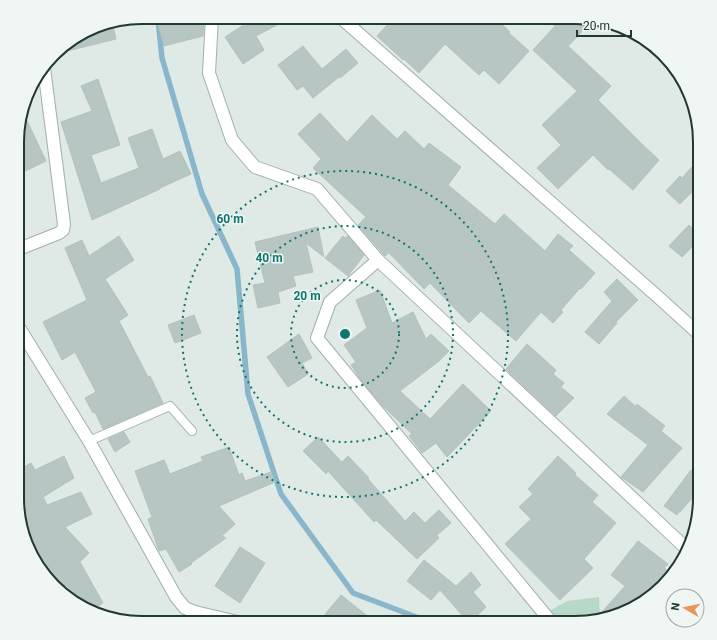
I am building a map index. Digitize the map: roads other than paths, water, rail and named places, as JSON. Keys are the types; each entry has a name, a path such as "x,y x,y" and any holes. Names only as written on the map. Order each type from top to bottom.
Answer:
{"street":[{"path":"212,24 209,74 232,140 255,167 317,189 378,260 683,545"},
{"path":"348,24 693,329"},
{"path":"24,247 59,233 63,230 64,224 45,75"},
{"path":"378,260 330,302 317,338 546,616"},
{"path":"24,336 89,442 176,597 185,608 212,616"}],"lane":[{"path":"89,442 170,406 192,431"}],"waterway":[{"path":"159,24 162,58 202,194 237,269 248,394 281,494 353,593 414,616"}]}
